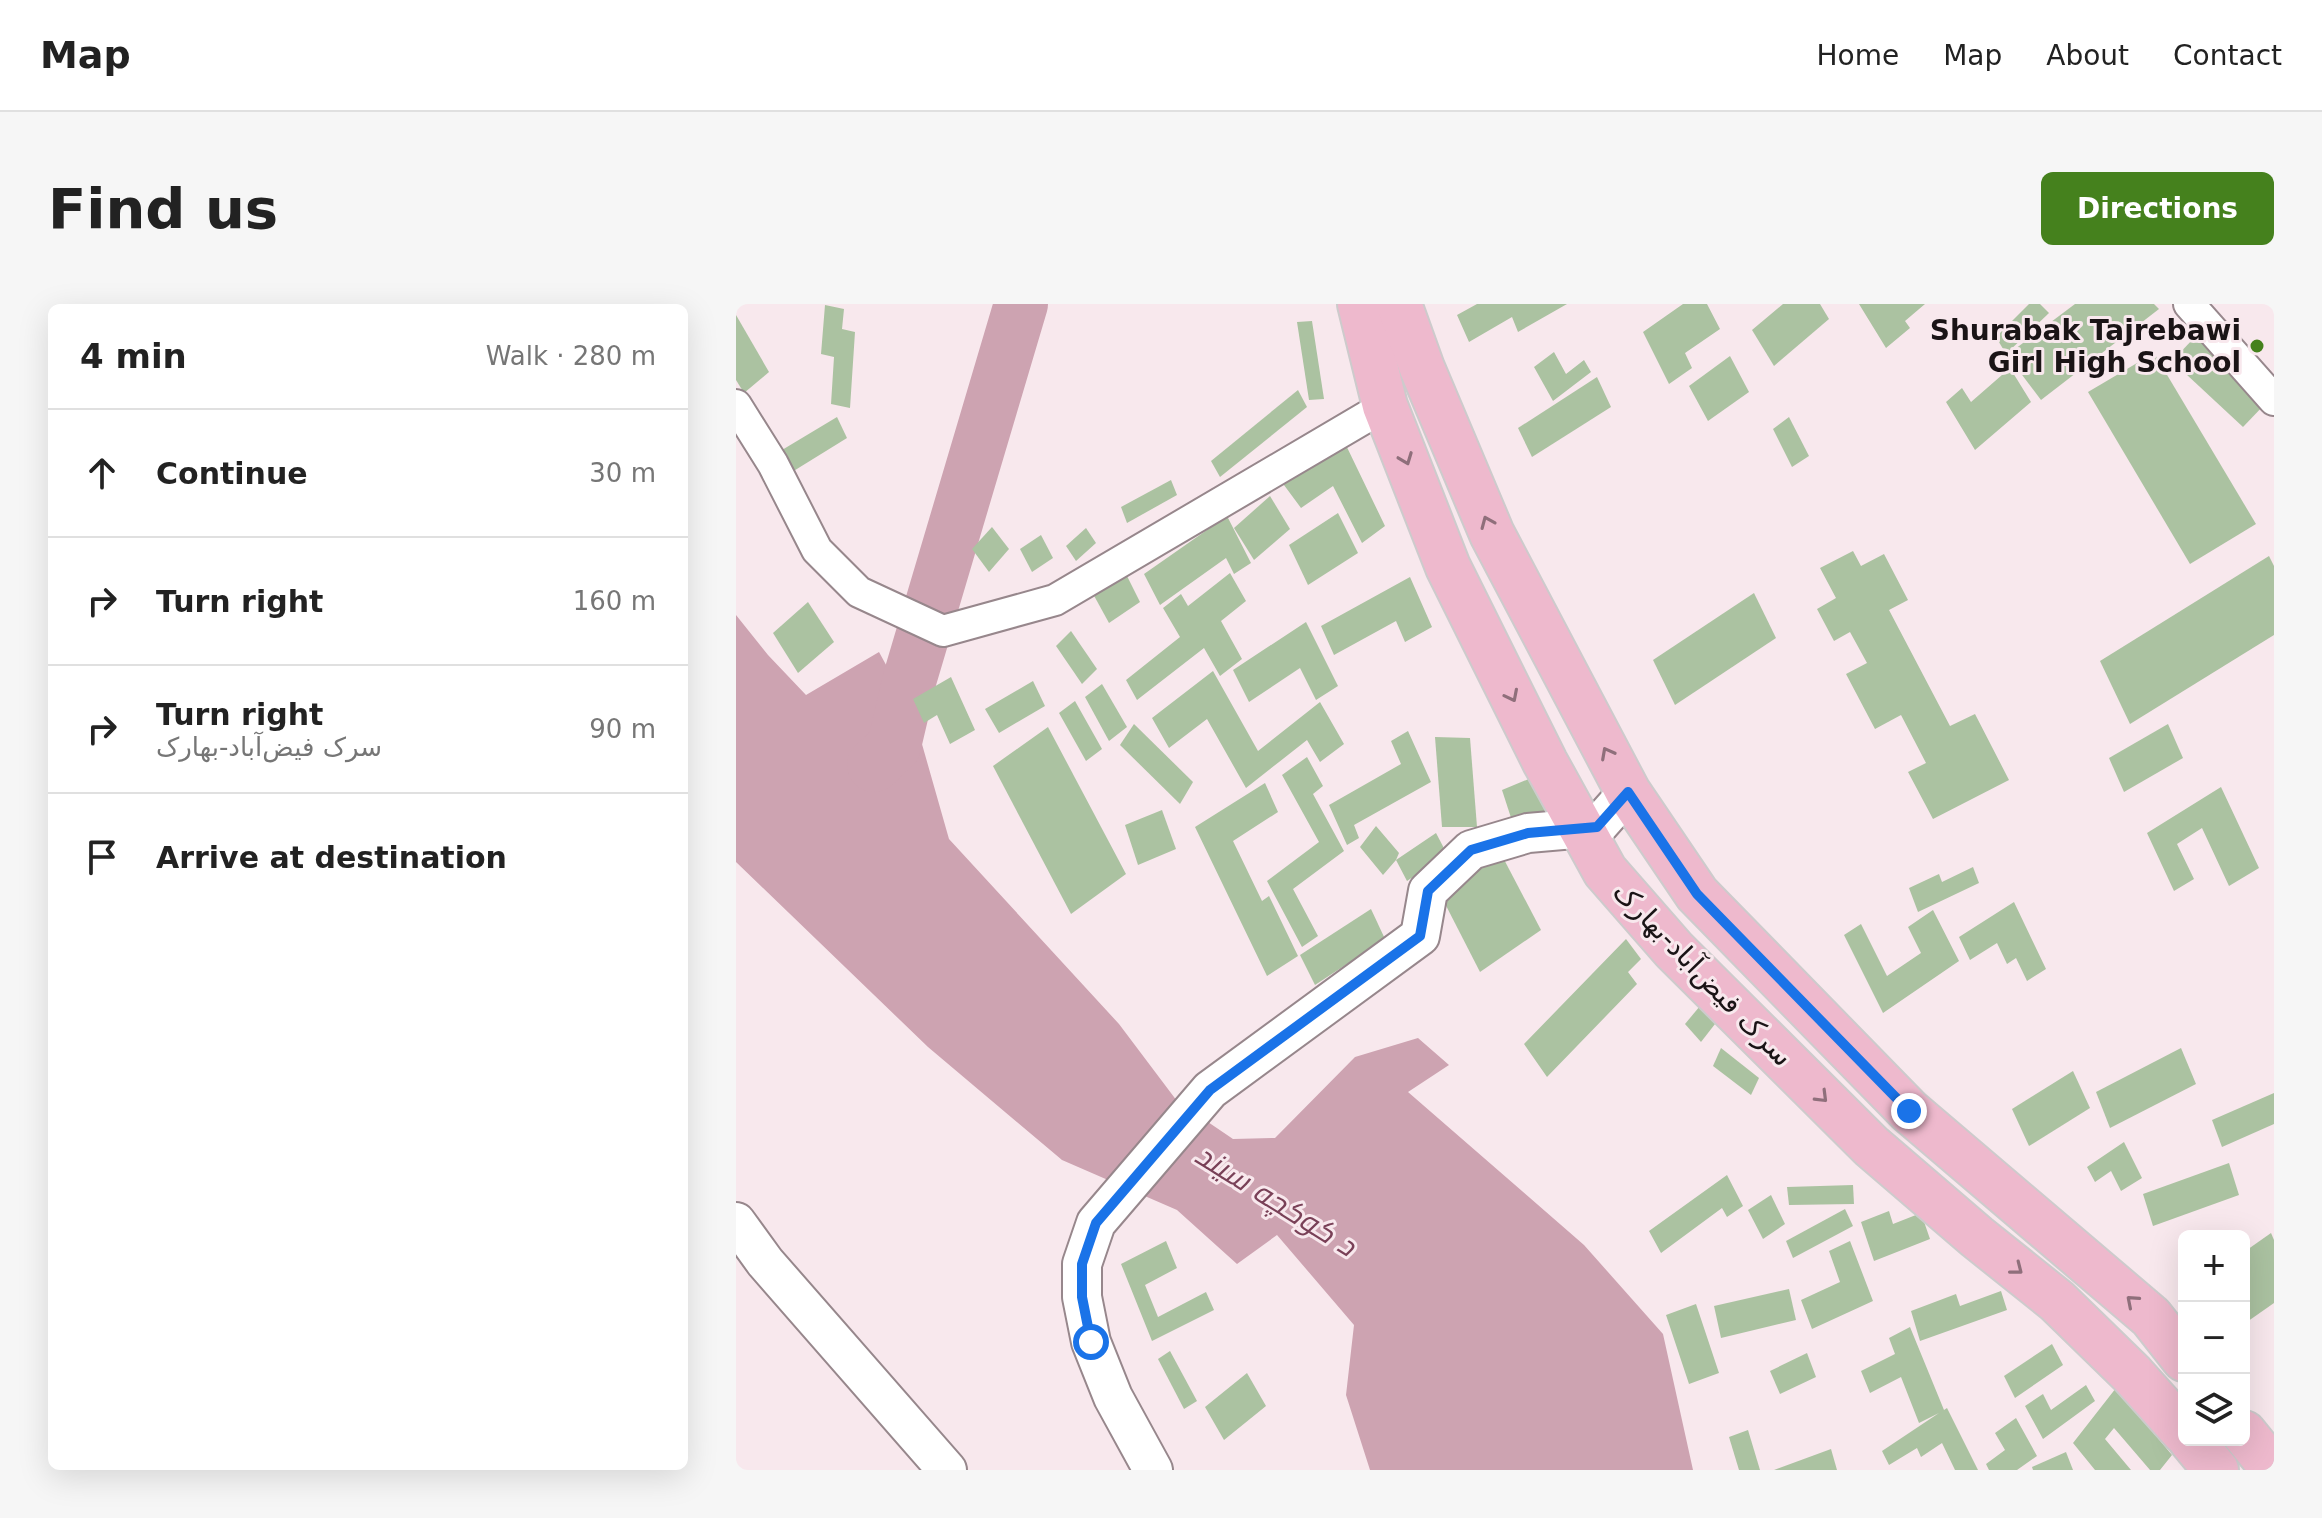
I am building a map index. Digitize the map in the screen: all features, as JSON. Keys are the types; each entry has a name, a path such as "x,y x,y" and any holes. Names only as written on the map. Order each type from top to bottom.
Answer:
{"main road":[{"name":"سرک فیض‌آباد-بهارک","path":"1360,304 1385,406 1448,567 1589,828 1605,871 1674,950 1871,1146 2057,1301 2132,1374 2178,1425"},
{"name":"سرک فیض‌آباد-بهارک","path":"1399,304 1422,368 1492,534 1628,792 1697,894 1909,1111 2151,1317 2178,1351"},
{"path":"2250,1440 2274,1470"},
{"path":"2196,1446 2216,1470"}],"street":[{"path":"2189,304 2274,400"},
{"path":"736,405 773,464 817,550 859,592 943,631 1055,600 1385,406"},
{"path":"1153,1470 1113,1397 1091,1342 1082,1297 1082,1264 1096,1223 1210,1090 1420,936 1428,891 1471,850 1528,833 1589,828 1628,792"},
{"path":"736,1222 765,1262 947,1470"}],"water":[{"name":"د کوکچه سیند","path":"736,615 806,695 879,652 914,716 949,839 1119,1024 1177,1101 1233,1139 1275,1138 1355,1057 1418,1038 1449,1065 1408,1092 1584,1245 1663,1334 1693,1470 1370,1470 1346,1395 1354,1325 1277,1235 1237,1264 1177,1210 1062,1160 928,1047 736,862"}],"building":[{"path":"1477,304 1567,304 1518,332 1512,317 1469,342 1457,315"},
{"path":"1683,304 1707,304 1720,329 1685,353 1692,368 1669,384 1643,332"},
{"path":"1783,304 1820,304 1829,319 1774,366 1752,330"},
{"path":"1859,304 1925,304 1905,321 1910,328 1886,348"},
{"path":"2029,304 2040,304 2049,313 2006,354 1996,337"},
{"path":"2075,304 2154,304 2159,309 2041,400 2007,355"},
{"path":"825,305 844,309 842,329 855,332 850,408 831,404 834,357 821,354"},
{"path":"736,315 769,372 744,393 736,380"},
{"path":"1312,321 1324,399 1309,400 1297,322"},
{"path":"2195,337 2266,403 2243,427 2172,361"},
{"path":"1554,352 1566,374 1584,360 1591,372 1553,401 1534,367"},
{"path":"2154,353 2256,524 2190,564 2088,392"},
{"path":"1730,356 1749,392 1708,421 1689,386"},
{"path":"2010,368 2031,402 1975,450 1946,402 1962,388 1971,402"},
{"path":"1597,377 1611,407 1532,457 1518,428"},
{"path":"1298,390 1307,407 1220,477 1211,461"},
{"path":"837,417 847,438 792,472 782,450"},
{"path":"1789,417 1809,456 1792,467 1773,429"},
{"path":"1343,439 1385,526 1362,543 1333,486 1301,508 1281,481"},
{"path":"1171,480 1177,495 1127,523 1121,507"},
{"path":"1270,496 1290,529 1254,560 1234,528"},
{"path":"1338,513 1358,553 1308,585 1289,545"},
{"path":"1227,516 1251,563 1234,574 1226,558 1160,605 1144,574"},
{"path":"992,527 1009,549 989,572 972,549"},
{"path":"1086,528 1096,543 1076,561 1066,546"},
{"path":"1041,535 1053,558 1032,572 1020,549"},
{"path":"1853,551 1861,566 1884,554 1908,600 1889,610 1950,726 1975,714 2009,780 1933,819 1908,772 1926,763 1901,715 1875,729 1846,674 1867,663 1850,632 1834,641 1817,609 1836,598 1820,568"},
{"path":"2269,556 2274,566 2274,635 2130,724 2100,661"},
{"path":"1124,570 1140,602 1109,623 1092,592"},
{"path":"1230,573 1246,601 1221,621 1242,659 1220,676 1204,648 1137,700 1126,680 1180,637 1163,608 1181,594 1188,606"},
{"path":"1410,577 1432,627 1405,642 1396,621 1334,655 1321,626"},
{"path":"1754,593 1776,638 1675,705 1653,660"},
{"path":"808,602 834,642 798,673 773,633"},
{"path":"1306,622 1338,686 1316,700 1300,668 1249,702 1233,670"},
{"path":"1071,631 1097,669 1082,684 1056,646"},
{"path":"1213,671 1258,751 1320,702 1344,744 1320,762 1307,740 1246,788 1207,719 1169,748 1152,718"},
{"path":"951,677 975,730 950,744 937,715 924,723 913,699"},
{"path":"1033,681 1045,706 999,733 985,709"},
{"path":"1102,684 1127,727 1109,741 1085,697"},
{"path":"1075,701 1102,749 1086,761 1059,713"},
{"path":"1134,724 1193,782 1180,804 1120,745"},
{"path":"2168,724 2183,758 2124,792 2109,758"},
{"path":"1048,727 1126,874 1071,914 993,766"},
{"path":"1408,731 1431,782 1354,825 1359,838 1347,845 1329,805 1401,764 1391,741"},
{"path":"1435,737 1470,738 1477,827 1442,827"},
{"path":"1307,757 1323,786 1313,794 1344,851 1293,889 1318,936 1302,947 1267,881 1319,842 1282,775"},
{"path":"1536,776 1549,814 1514,827 1502,790"},
{"path":"1265,783 1278,812 1233,841 1262,901 1269,896 1298,956 1267,976 1195,827"},
{"path":"2221,787 2259,868 2229,886 2202,828 2177,844 2194,879 2174,891 2147,833"},
{"path":"1162,810 1176,849 1138,865 1125,825"},
{"path":"1376,826 1399,853 1383,875 1360,847"},
{"path":"1436,833 1447,854 1407,881 1396,860"},
{"path":"1498,848 1541,930 1480,972 1438,890"},
{"path":"1973,867 1979,883 1918,912 1909,888 1939,874 1942,882"},
{"path":"2014,902 2046,969 2027,981 2016,958 2007,964 1997,943 1970,960 1959,937"},
{"path":"1371,909 1385,939 1315,985 1300,955"},
{"path":"1933,910 1959,961 1883,1013 1844,935 1861,924 1887,976 1921,953 1908,927"},
{"path":"1626,939 1641,959 1628,972 1637,984 1547,1077 1524,1044"},
{"path":"1700,1006 1715,1024 1701,1042 1685,1024"},
{"path":"1721,1048 1759,1078 1751,1095 1713,1066"},
{"path":"2181,1048 2196,1084 2110,1128 2096,1092"},
{"path":"2073,1071 2090,1108 2029,1146 2012,1109"},
{"path":"2274,1093 2274,1124 2222,1147 2212,1120"},
{"path":"2124,1142 2142,1178 2121,1191 2111,1171 2095,1182 2087,1167"},
{"path":"2229,1163 2239,1195 2153,1226 2143,1194"},
{"path":"1727,1175 1743,1206 1727,1217 1722,1208 1661,1253 1649,1231"},
{"path":"1853,1185 1854,1204 1789,1205 1787,1187"},
{"path":"1771,1195 1785,1224 1763,1239 1748,1210"},
{"path":"1845,1209 1853,1226 1793,1258 1786,1241"},
{"path":"1889,1211 1893,1224 1921,1213 1930,1239 1874,1261 1861,1222"},
{"path":"2271,1233 2274,1240 2274,1303 2250,1320 2250,1302 2250,1248"},
{"path":"1166,1241 1177,1268 1145,1285 1158,1317 1206,1292 1214,1310 1152,1341 1121,1264"},
{"path":"1850,1241 1873,1301 1812,1329 1801,1300 1840,1282 1829,1251"},
{"path":"1789,1289 1796,1320 1721,1338 1714,1306"},
{"path":"2001,1291 2007,1310 1920,1341 1911,1311 1956,1294 1960,1306"},
{"path":"1696,1304 1719,1373 1689,1384 1666,1315"},
{"path":"1910,1327 1944,1410 1947,1408 1978,1470 1955,1470 1942,1443 1921,1457 1917,1448 1889,1465 1882,1451 1939,1413 1919,1423 1901,1377 1870,1393 1861,1371 1895,1354 1889,1338"},
{"path":"2052,1344 2063,1365 2015,1398 2004,1376"},
{"path":"1170,1351 1197,1401 1184,1409 1158,1359"},
{"path":"1807,1353 1816,1377 1780,1394 1770,1371"},
{"path":"1247,1373 1266,1406 1224,1440 1205,1407"},
{"path":"2086,1385 2095,1401 2043,1439 2025,1406 2043,1394 2051,1410"},
{"path":"2116,1388 2172,1455 2160,1470 2150,1470 2114,1428 2105,1439 2131,1470 2095,1470 2073,1443"},
{"path":"2016,1418 2037,1456 2017,1470 1989,1470 1986,1464 2005,1450 1995,1433"},
{"path":"1748,1430 1760,1470 1739,1470 1729,1437"},
{"path":"1831,1449 1837,1470 1774,1470"},
{"path":"2066,1452 2073,1470 2033,1470 2032,1467"}],"waterway":[{"path":"874,765 894,746 910,678 1021,304"}],"place":[{"name":"Shurabak Tajrebawi Girl High School","path":"2257,346"}],"route":[{"path":"1091,1342 1082,1297 1082,1264 1096,1223 1210,1090 1420,936 1428,891 1471,850 1528,833 1597,827 1628,792 1697,894 1909,1111"}]}
